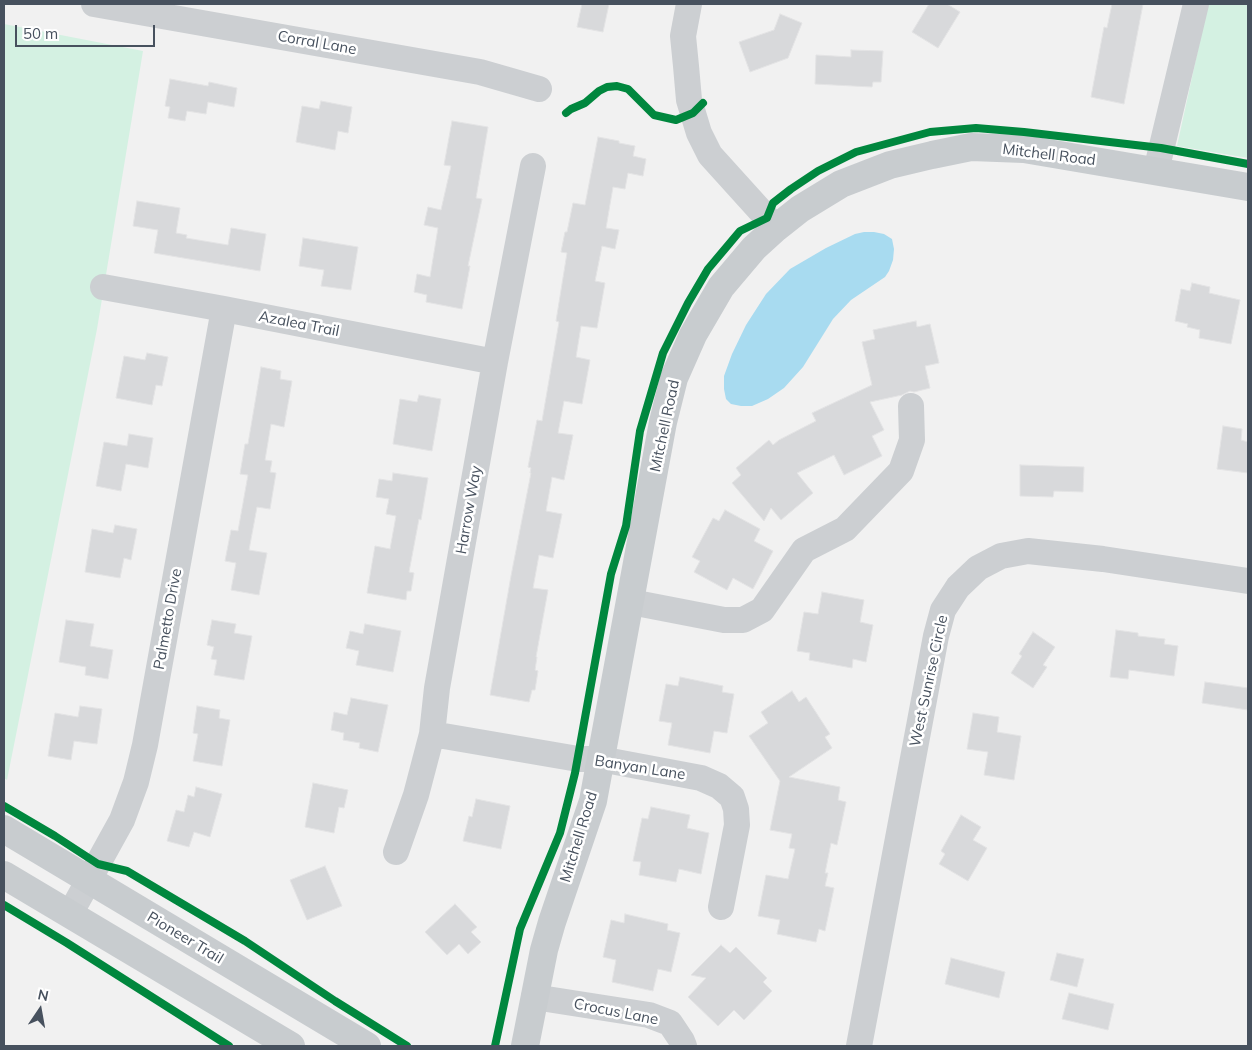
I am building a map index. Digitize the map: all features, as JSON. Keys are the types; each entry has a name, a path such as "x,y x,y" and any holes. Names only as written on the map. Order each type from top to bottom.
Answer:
{"main road":[{"name":"Mitchell Road","path":"525,1046 544,950 593,801 663,422 674,378 693,335 721,287 754,248 800,209 841,184 890,165 932,155 971,148 1024,149 1248,187"},
{"name":"Pioneer Trail","path":"4,829 367,1046"},
{"path":"4,875 291,1046"}],"street":[{"name":"Corral Lane","path":"94,4 480,72 539,89"},
{"path":"689,4 684,36 686,66 689,100 699,133 710,155 776,228"},
{"path":"1156,171 1196,4"},
{"name":"Harrow Way","path":"396,852 416,794 432,734 436,688 495,362 533,166"},
{"name":"Azalea Trail","path":"103,287 495,362"},
{"name":"Palmetto Drive","path":"70,914 122,820 136,782 145,745 224,309"},
{"path":"631,602 724,620 743,620 762,610 804,550 844,529 901,472 912,440 911,406"},
{"name":"West Sunrise Circle","path":"859,1046 936,636 943,610 958,587 978,568 993,560 1001,556 1028,551 1103,559 1248,581"},
{"name":"Banyan Lane","path":"432,734 578,759 600,759 701,778 719,786 732,797 736,810 737,825 721,908"},
{"name":"Crocus Lane","path":"534,997 649,1015 670,1023 684,1046"}],"green space":[{"path":"1208,4 1248,4 1248,158 1177,146"},
{"path":"4,24 143,51 97,329 7,780 4,778"}],"water":[{"path":"864,232 884,234 892,239 894,249 893,260 885,277 851,300 833,319 803,367 784,388 768,399 752,406 731,404 726,399 724,376 746,325 766,294 790,269 826,248 855,234"}],"building":[{"path":"582,4 609,4 603,32 577,27"},
{"path":"929,4 947,4 960,12 938,48 912,32"},
{"path":"1112,4 1143,4 1124,104 1091,97 1104,27 1107,28"},
{"path":"780,14 802,23 788,58 750,72 739,42 774,30"},
{"path":"851,50 883,51 881,82 873,82 872,87 815,84 816,55 851,57"},
{"path":"170,79 208,86 209,82 237,88 234,107 208,102 206,114 187,111 185,121 168,118 170,107 165,106"},
{"path":"321,101 352,107 348,133 338,131 335,150 296,142 302,106 319,109"},
{"path":"452,121 488,127 476,198 482,199 468,266 470,266 462,309 426,302 427,295 414,292 417,274 430,277 438,228 424,225 428,207 441,210 451,166 444,165"},
{"path":"598,137 635,146 633,156 646,159 643,176 628,173 625,189 613,187 606,228 619,230 615,249 602,246 595,281 605,283 597,328 581,326 576,357 590,360 582,404 564,401 558,433 573,435 564,480 552,477 546,511 562,514 553,558 539,555 533,588 548,590 536,657 535,670 538,671 535,690 532,690 529,702 490,695 531,473 531,468 528,467 537,420 542,421 559,322 556,321 567,253 561,252 573,203 585,205"},
{"path":"137,201 180,208 176,233 187,235 186,238 228,245 231,228 266,234 260,271 154,253 158,230 133,226"},
{"path":"303,238 358,247 351,290 321,286 324,270 299,266"},
{"path":"1192,283 1210,287 1209,293 1240,300 1231,344 1199,338 1200,330 1187,327 1188,324 1175,321 1181,289 1190,291"},
{"path":"916,321 917,327 930,324 939,363 925,366 930,388 914,392 910,391 902,395 870,402 884,430 872,436 882,456 844,475 834,455 797,473 813,493 781,520 771,508 764,521 732,483 741,475 736,468 769,440 773,445 816,421 812,413 872,385 862,342 875,339 873,330"},
{"path":"147,353 168,357 162,386 156,385 152,405 116,398 124,356 145,360"},
{"path":"261,367 281,371 280,379 292,381 284,427 271,424 265,460 272,461 270,472 276,473 270,509 257,507 249,550 267,553 259,595 231,590 236,563 225,561 231,530 238,531 248,475 240,474 245,444 248,444"},
{"path":"419,395 441,399 432,451 393,444 400,399 417,402"},
{"path":"1223,426 1242,429 1241,440 1248,442 1248,473 1217,469"},
{"path":"129,434 153,438 148,468 126,464 121,491 96,486 104,442 127,446"},
{"path":"1020,465 1084,467 1083,492 1054,491 1053,497 1020,496"},
{"path":"393,473 428,478 409,572 414,573 411,591 407,591 406,600 367,593 375,546 390,549 396,516 386,514 389,499 376,497 379,479 392,481"},
{"path":"725,510 760,529 754,541 773,551 753,589 733,578 727,590 694,572 700,561 692,557 713,518 719,521"},
{"path":"115,525 137,529 131,560 124,558 120,578 85,572 92,529 113,533"},
{"path":"822,592 864,600 860,622 873,625 866,662 853,659 852,668 809,660 810,653 797,651 804,612 818,614"},
{"path":"66,620 94,624 90,646 113,650 108,679 85,675 86,667 59,662"},
{"path":"212,620 236,624 234,633 252,636 244,680 214,675 217,660 211,659 214,647 207,645"},
{"path":"365,624 401,631 393,672 356,665 359,651 346,648 350,631 363,634"},
{"path":"1116,630 1138,633 1138,636 1165,639 1164,644 1178,646 1174,676 1129,670 1128,679 1110,677"},
{"path":"1033,632 1055,647 1043,665 1047,667 1033,688 1011,673 1022,656 1019,654"},
{"path":"680,677 723,686 722,692 734,694 727,733 714,731 710,753 668,745 672,723 659,721 666,684 678,686"},
{"path":"1205,682 1248,688 1248,710 1202,703"},
{"path":"792,691 799,702 806,697 830,734 825,737 832,748 789,777 840,787 838,800 846,802 837,845 831,843 825,873 828,873 825,886 834,888 825,931 819,929 816,942 777,934 780,920 758,916 766,875 788,879 795,849 789,848 792,834 770,830 780,781 749,736 768,723 761,712"},
{"path":"351,698 388,705 378,752 359,748 360,743 343,740 344,733 331,730 334,712 347,715"},
{"path":"80,706 102,709 97,744 74,741 71,760 48,756 55,713 78,717"},
{"path":"197,706 220,710 219,718 230,720 222,766 193,761 198,734 193,733"},
{"path":"973,713 999,717 997,732 1021,736 1014,780 984,775 988,752 967,749"},
{"path":"313,783 348,790 344,808 339,807 334,833 305,827"},
{"path":"196,787 222,794 210,837 194,832 189,847 167,841 176,810 184,812 188,795 194,797"},
{"path":"476,799 510,806 501,849 463,841 469,816 472,817"},
{"path":"651,807 690,815 687,828 709,833 701,874 679,869 676,882 639,875 641,862 633,861 642,818 648,819"},
{"path":"961,815 981,827 973,840 987,848 968,881 939,864 945,854 941,851"},
{"path":"325,866 342,906 307,920 290,880"},
{"path":"455,904 477,927 471,932 481,942 468,954 459,944 447,955 425,932"},
{"path":"625,914 668,924 667,930 680,933 671,972 658,969 653,991 612,982 616,960 603,957 611,920 624,923"},
{"path":"721,945 730,953 736,947 767,978 763,982 772,991 744,1020 734,1010 718,1026 688,997 706,978 691,975"},
{"path":"1057,953 1084,959 1077,987 1050,980"},
{"path":"951,958 1005,972 999,998 945,984"},
{"path":"1069,993 1114,1004 1108,1030 1062,1019"}],"cycle path":[{"path":"566,113 585,103 599,91 607,87 617,86 628,89 654,115 676,120 693,113 703,103"},
{"path":"495,1046 520,929 560,833 575,773 611,574 626,526 640,431 663,353 688,303 708,269 740,231 767,218 773,203 818,171 856,152 930,132 976,128 1024,132 1161,148 1248,164"},
{"path":"4,806 98,864 127,871 245,941 407,1046"},
{"path":"4,905 229,1046"}]}
